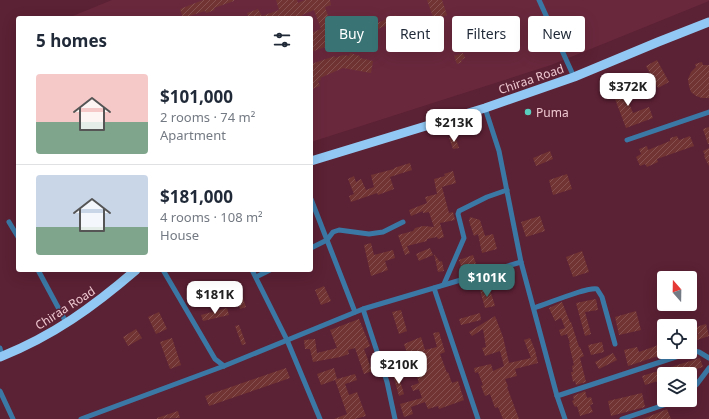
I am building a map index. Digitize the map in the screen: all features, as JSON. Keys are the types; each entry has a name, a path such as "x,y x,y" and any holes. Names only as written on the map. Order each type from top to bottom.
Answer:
{"highway":[{"name":"Chiraa Road","path":"313,160 485,108 574,77 709,22"},
{"name":"Chiraa Road","path":"1,354 39,339 67,324 92,307 134,272"}],"street":[{"path":"541,1 574,77"},
{"path":"485,108 499,151 521,262 557,396 566,419"},
{"path":"627,140 709,112"},
{"path":"444,284 464,238 458,214 459,211 487,197 507,190"},
{"path":"313,204 355,312"},
{"path":"9,222 16,234"},
{"path":"313,247 327,240 333,232 339,230 369,234 383,232 404,222"},
{"path":"81,419 224,366 363,309 521,262"},
{"path":"39,272 67,324"},
{"path":"164,272 215,358 224,366"},
{"path":"253,272 288,340 320,419"},
{"path":"256,277 266,272"},
{"path":"434,288 478,419"},
{"path":"534,308 592,288 597,289 602,297 615,344"},
{"path":"363,309 387,382 395,419"},
{"path":"557,396 694,351 700,352 709,358"},
{"path":"697,384 709,368"},
{"path":"0,390 13,419"},
{"path":"622,419 658,407"}],"shaded area":[{"path":"112,0 709,0 585,51 585,16 528,16 528,52 583,52 551,65 313,141 313,16 73,16"}],"building":[{"path":"203,0 234,0 214,8 215,10 206,13 205,11 189,16 182,16 180,9"},
{"path":"276,0 297,0 298,3 305,0 330,0 331,5 325,7 328,16 325,16 325,47 313,51 313,32 321,29 314,10 302,16 262,16 279,10"},
{"path":"427,0 442,0 447,15 433,16"},
{"path":"258,9 262,16 248,16 247,13"},
{"path":"386,19 386,26 378,29 378,23"},
{"path":"350,53 360,56 360,58 373,61 371,73 343,68 320,78 321,80 318,81 320,86 313,89 313,63 335,56 335,58 343,55 349,56"},
{"path":"463,53 465,58 461,60 462,62 457,64 454,56"},
{"path":"657,60 669,82 658,88 646,66"},
{"path":"702,62 703,65 709,65 709,98 696,96 691,92 689,86 688,79 691,72 696,67 695,64"},
{"path":"619,79 633,113 649,107 653,118 626,128 609,83"},
{"path":"709,127 709,144 708,144 703,129"},
{"path":"455,136 459,148 453,149 449,138"},
{"path":"677,136 679,140 690,136 694,146 657,159 658,162 647,167 645,164 640,166 636,157 641,154 639,149 647,146 648,150 670,141 670,138"},
{"path":"709,148 709,166 703,151"},
{"path":"550,151 553,159 536,166 533,158"},
{"path":"410,163 412,170 390,177 394,189 351,202 349,196 354,194 348,179 354,176 356,182 361,179 366,190 374,187 371,175"},
{"path":"453,171 456,183 442,187 449,213 453,212 455,220 440,223 444,237 438,239 437,237 427,239 427,241 407,246 410,253 405,255 398,235 413,231 415,228 423,226 434,227 429,212 423,213 423,211 411,216 409,210 427,203 425,197 437,194 434,179 445,176 444,174"},
{"path":"567,174 572,189 553,195 549,180"},
{"path":"540,216 545,231 526,237 521,222"},
{"path":"470,217 480,220 485,236 493,234 497,249 482,253 478,234 474,236 469,221"},
{"path":"371,243 374,255 393,250 395,258 385,261 388,270 371,276 364,245"},
{"path":"430,248 433,255 419,261 416,254"},
{"path":"582,251 589,272 573,277 566,257"},
{"path":"434,254 440,262 442,261 444,271 438,272"},
{"path":"473,255 477,267 463,272 459,260"},
{"path":"324,286 331,301 321,305 315,290"},
{"path":"489,287 495,306 485,308 480,290"},
{"path":"240,289 246,307 240,309 235,291"},
{"path":"596,299 598,310 585,312 591,334 585,336 576,303"},
{"path":"562,302 571,322 579,347 584,356 580,358 586,382 576,385 575,381 573,382 571,372 573,372 572,366 574,365 567,334 561,336 559,330 565,328 561,318 555,321 549,308"},
{"path":"227,308 229,315 203,321 201,315"},
{"path":"401,310 407,331 399,334 392,312"},
{"path":"636,311 641,330 619,335 615,317"},
{"path":"159,312 167,329 156,334 148,317"},
{"path":"480,313 481,320 461,325 459,319"},
{"path":"495,316 503,337 509,363 531,358 524,340 530,338 535,350 538,363 515,369 517,376 505,379 519,419 503,419 498,407 495,408 490,394 485,396 478,372 475,373 474,368 491,364 493,371 504,366 500,351 485,356 482,348 486,347 483,329 472,336 469,332"},
{"path":"359,319 370,346 364,349 372,371 364,374 355,348 348,350 349,354 340,357 313,362 310,349 305,349 304,340 315,339 317,353 337,348 330,330"},
{"path":"706,324 709,336 697,340 697,327"},
{"path":"239,325 246,344 242,345 235,326"},
{"path":"136,329 142,338 128,346 123,337"},
{"path":"439,332 445,352 440,354 452,383 458,381 464,400 439,409 438,406 428,409 425,402 411,407 413,414 404,417 400,404 422,398 419,389 413,391 411,386 419,383 416,374 427,370 424,361 411,365 404,344 421,337 425,350 437,347 433,333"},
{"path":"172,338 181,365 170,369 160,342"},
{"path":"602,342 604,352 591,355 588,345"},
{"path":"657,346 657,356 628,366 624,350 637,347 639,352"},
{"path":"613,353 617,360 599,369 595,362"},
{"path":"700,358 703,367 697,369 697,367 671,367 697,359"},
{"path":"286,368 290,378 209,406 205,396"},
{"path":"334,368 337,379 355,374 357,380 345,384 349,395 357,392 366,416 355,419 334,419 347,414 335,380 321,385 317,374"},
{"path":"657,371 657,381 645,385 642,376"},
{"path":"398,374 404,394 399,396 393,375"},
{"path":"585,391 587,398 591,397 593,404 590,405 593,412 580,416 577,406 575,407 572,401 574,400 573,396"},
{"path":"642,393 645,407 611,416 608,401"},
{"path":"667,409 671,419 643,419"},
{"path":"178,411 180,418 157,419 157,418"}],"place":[{"name":"Puma","path":"528,112"}]}
